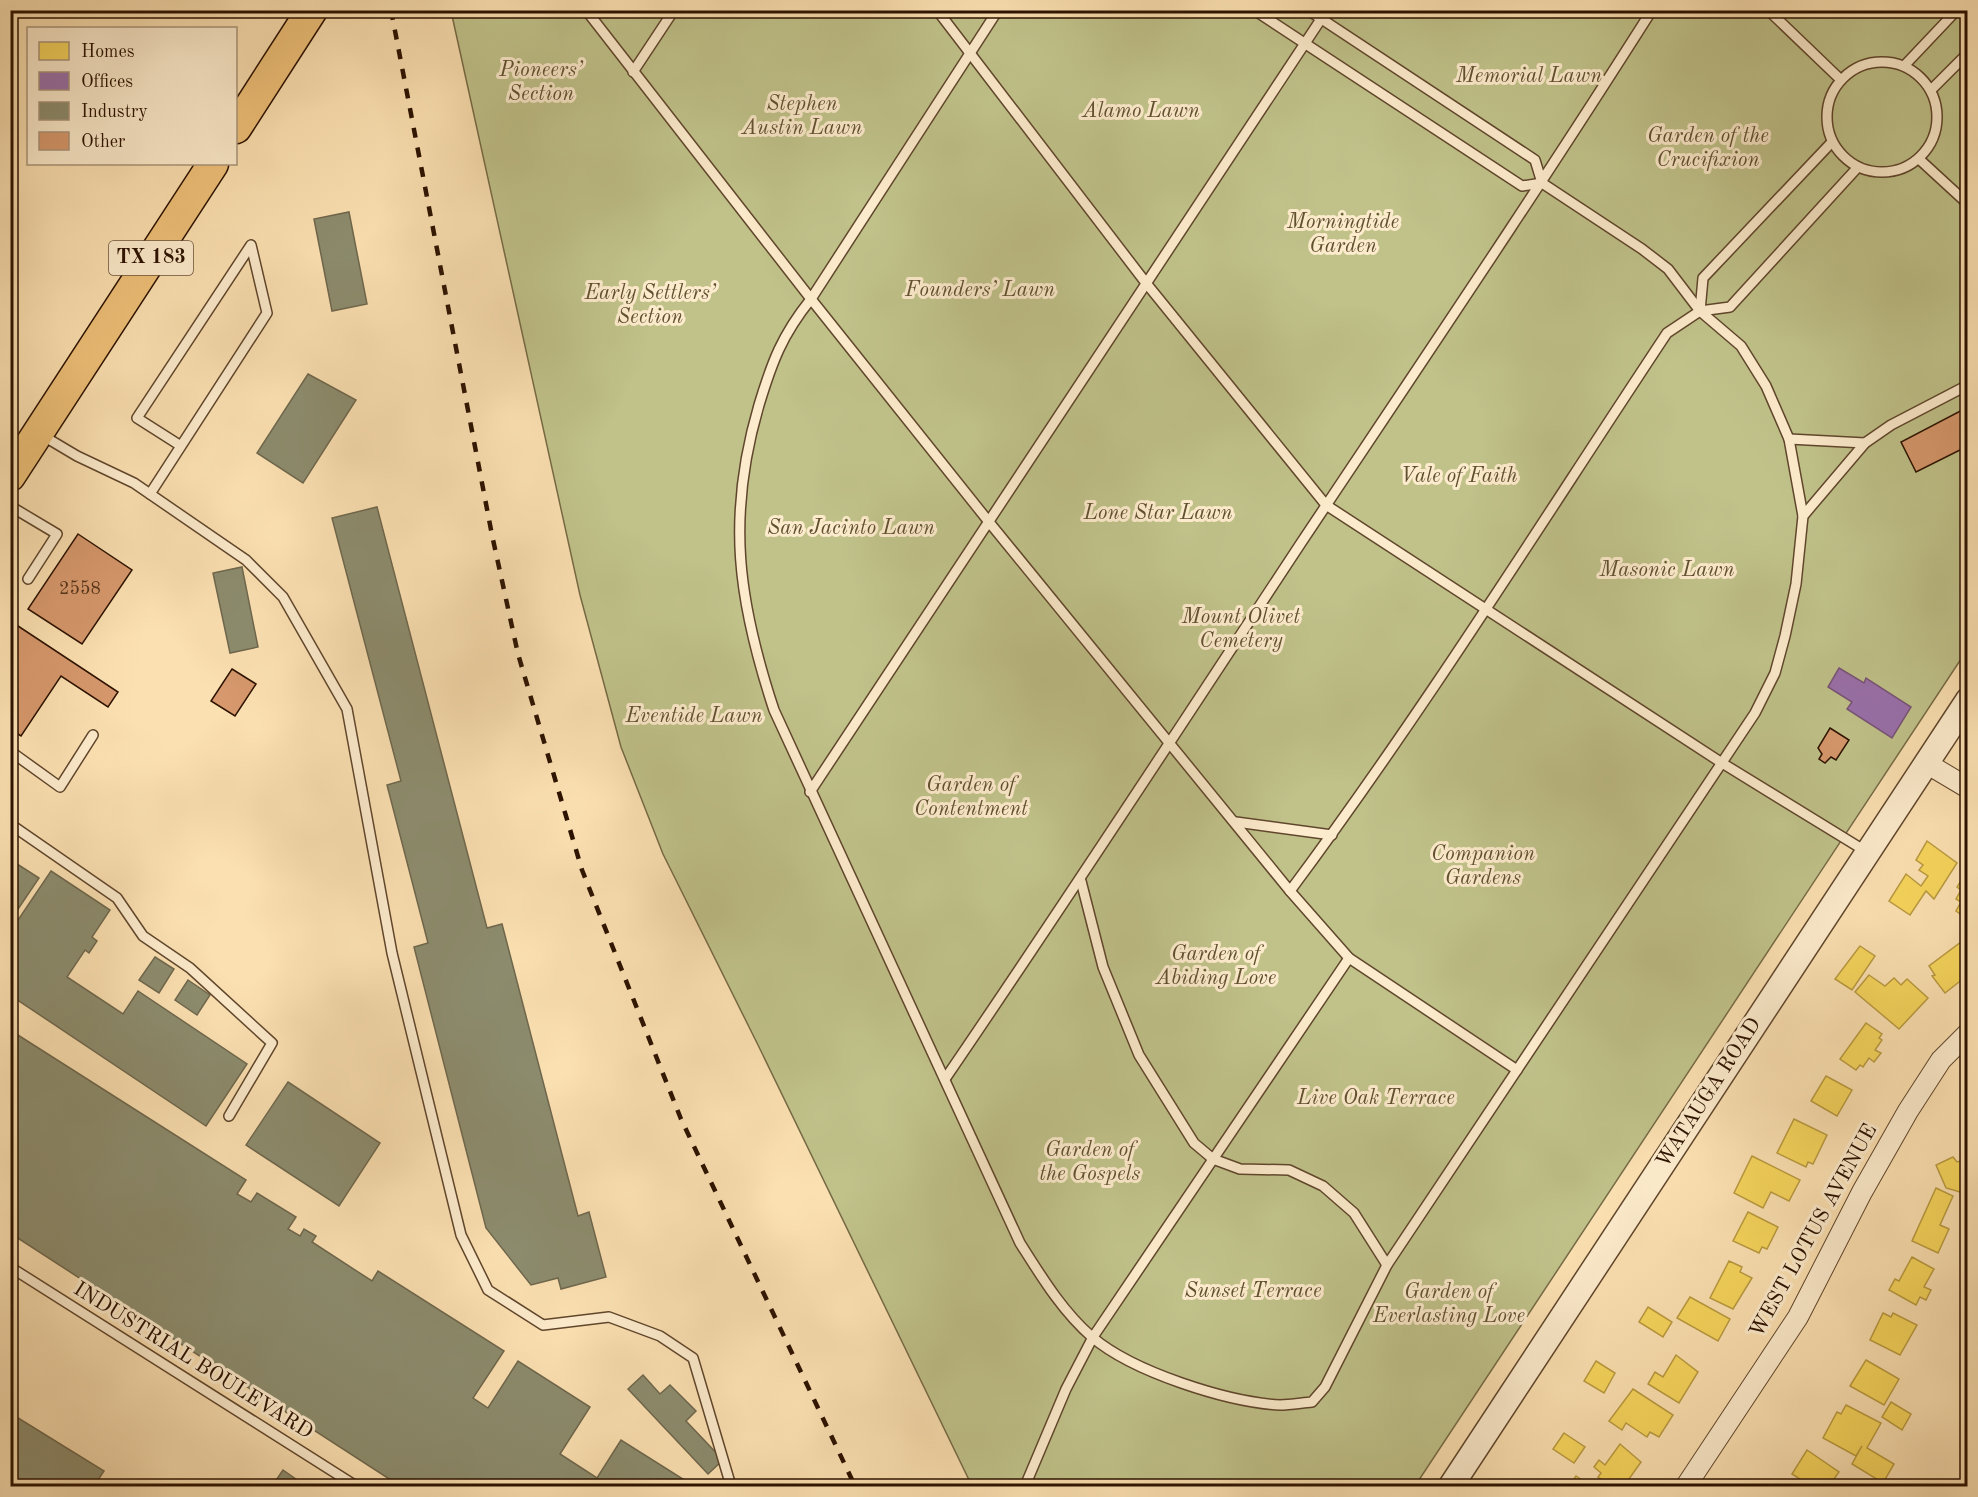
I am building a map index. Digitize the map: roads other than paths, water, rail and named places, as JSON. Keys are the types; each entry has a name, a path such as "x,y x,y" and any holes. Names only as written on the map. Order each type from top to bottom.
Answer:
{"main road":[{"path":"237,126 312,10"},
{"name":"TX 183","path":"12,470 212,165"}],"street":[{"name":"WATAUGA ROAD","path":"1451,1486 1968,700"},
{"path":"1926,763 1968,788"},
{"name":"WEST LOTUS AVENUE","path":"1686,1486 1798,1317 1862,1192 1908,1111 1941,1060 1967,1035"}],"lane":[{"path":"586,10 811,300 1290,891 1349,958 1517,1070"},
{"path":"633,72 674,10"},
{"path":"937,10 1146,283 1326,505 1722,763 1867,852"},
{"path":"998,10 811,300 789,327 771,366 751,433 739,496 740,569 753,647 774,710 810,792 1020,1243 1054,1294 1093,1337 1132,1363 1228,1396 1280,1405 1312,1402 1325,1387 1387,1265 1755,713 1775,673 1796,584 1803,516 1789,439 1766,386 1741,346 1700,310 1668,269 1642,249 1542,183 1535,160 1308,10"},
{"path":"1254,10 1522,186 1542,183"},
{"path":"810,792 1327,10"},
{"path":"945,1079 1081,881 1326,505 1542,183 1652,10"},
{"path":"1768,10 1841,80"},
{"path":"1904,66 1957,10"},
{"path":"1931,90 1968,53"},
{"path":"1888,62 1904,66 1920,76 1931,90 1937,108 1937,127 1930,144 1919,159 1905,168 1890,172 1873,172 1858,167 1843,157 1832,142 1827,126 1827,109 1832,93 1841,80 1855,69 1871,63 1888,62"},
{"path":"1700,310 1702,278 1832,142"},
{"path":"1919,159 1968,204"},
{"path":"1290,891 1332,835 1486,608 1667,333 1700,310 1730,307 1858,167"},
{"path":"150,494 267,313 251,245 137,418 181,446"},
{"path":"1803,516 1865,442 1891,425 1968,385"},
{"path":"38,433 77,456 134,483 246,560 283,597 347,709 392,953 461,1235 488,1290 543,1325 609,1317 660,1336 693,1358 731,1486"},
{"path":"1789,439 1865,442"},
{"path":"10,506 57,534 28,579"},
{"path":"10,751 60,787 93,735"},
{"path":"1236,822 1332,835"},
{"path":"10,824 117,898 143,936 189,968 272,1043 230,1116"},
{"path":"1081,881 1103,968 1138,1054 1194,1143 1213,1159 1240,1169 1289,1170 1323,1185 1354,1213 1387,1265"},
{"path":"1025,1486 1066,1389 1093,1337 1349,958"},
{"name":"INDUSTRIAL BOULEVARD","path":"10,1267 356,1486"}],"railway":[{"path":"391,10 492,535 518,654 582,870 681,1119 855,1486"}],"park label":[{"name":"Memorial Lawn","path":"1529,76"},
{"name":"Pioneers’ Section","path":"541,82"},
{"name":"Alamo Lawn","path":"1141,111"},
{"name":"Stephen Austin Lawn","path":"802,116"},
{"name":"Garden of the Crucifixion","path":"1708,148"},
{"name":"Morningtide Garden","path":"1343,234"},
{"name":"Founders’ Lawn","path":"980,290"},
{"name":"Early Settlers’ Section","path":"650,305"},
{"name":"Vale of Faith","path":"1459,476"},
{"name":"Lone Star Lawn","path":"1158,513"},
{"name":"San Jacinto Lawn","path":"851,528"},
{"name":"Masonic Lawn","path":"1667,570"},
{"name":"Mount Olivet Cemetery","path":"1241,629"},
{"name":"Eventide Lawn","path":"694,716"},
{"name":"Garden of Contentment","path":"971,797"},
{"name":"Companion Gardens","path":"1483,866"},
{"name":"Garden of Abiding Love","path":"1216,966"},
{"name":"Live Oak Terrace","path":"1376,1098"},
{"name":"Garden of the Gospels","path":"1090,1162"},
{"name":"Sunset Terrace","path":"1253,1291"},
{"name":"Garden of Everlasting Love","path":"1449,1304"}]}
